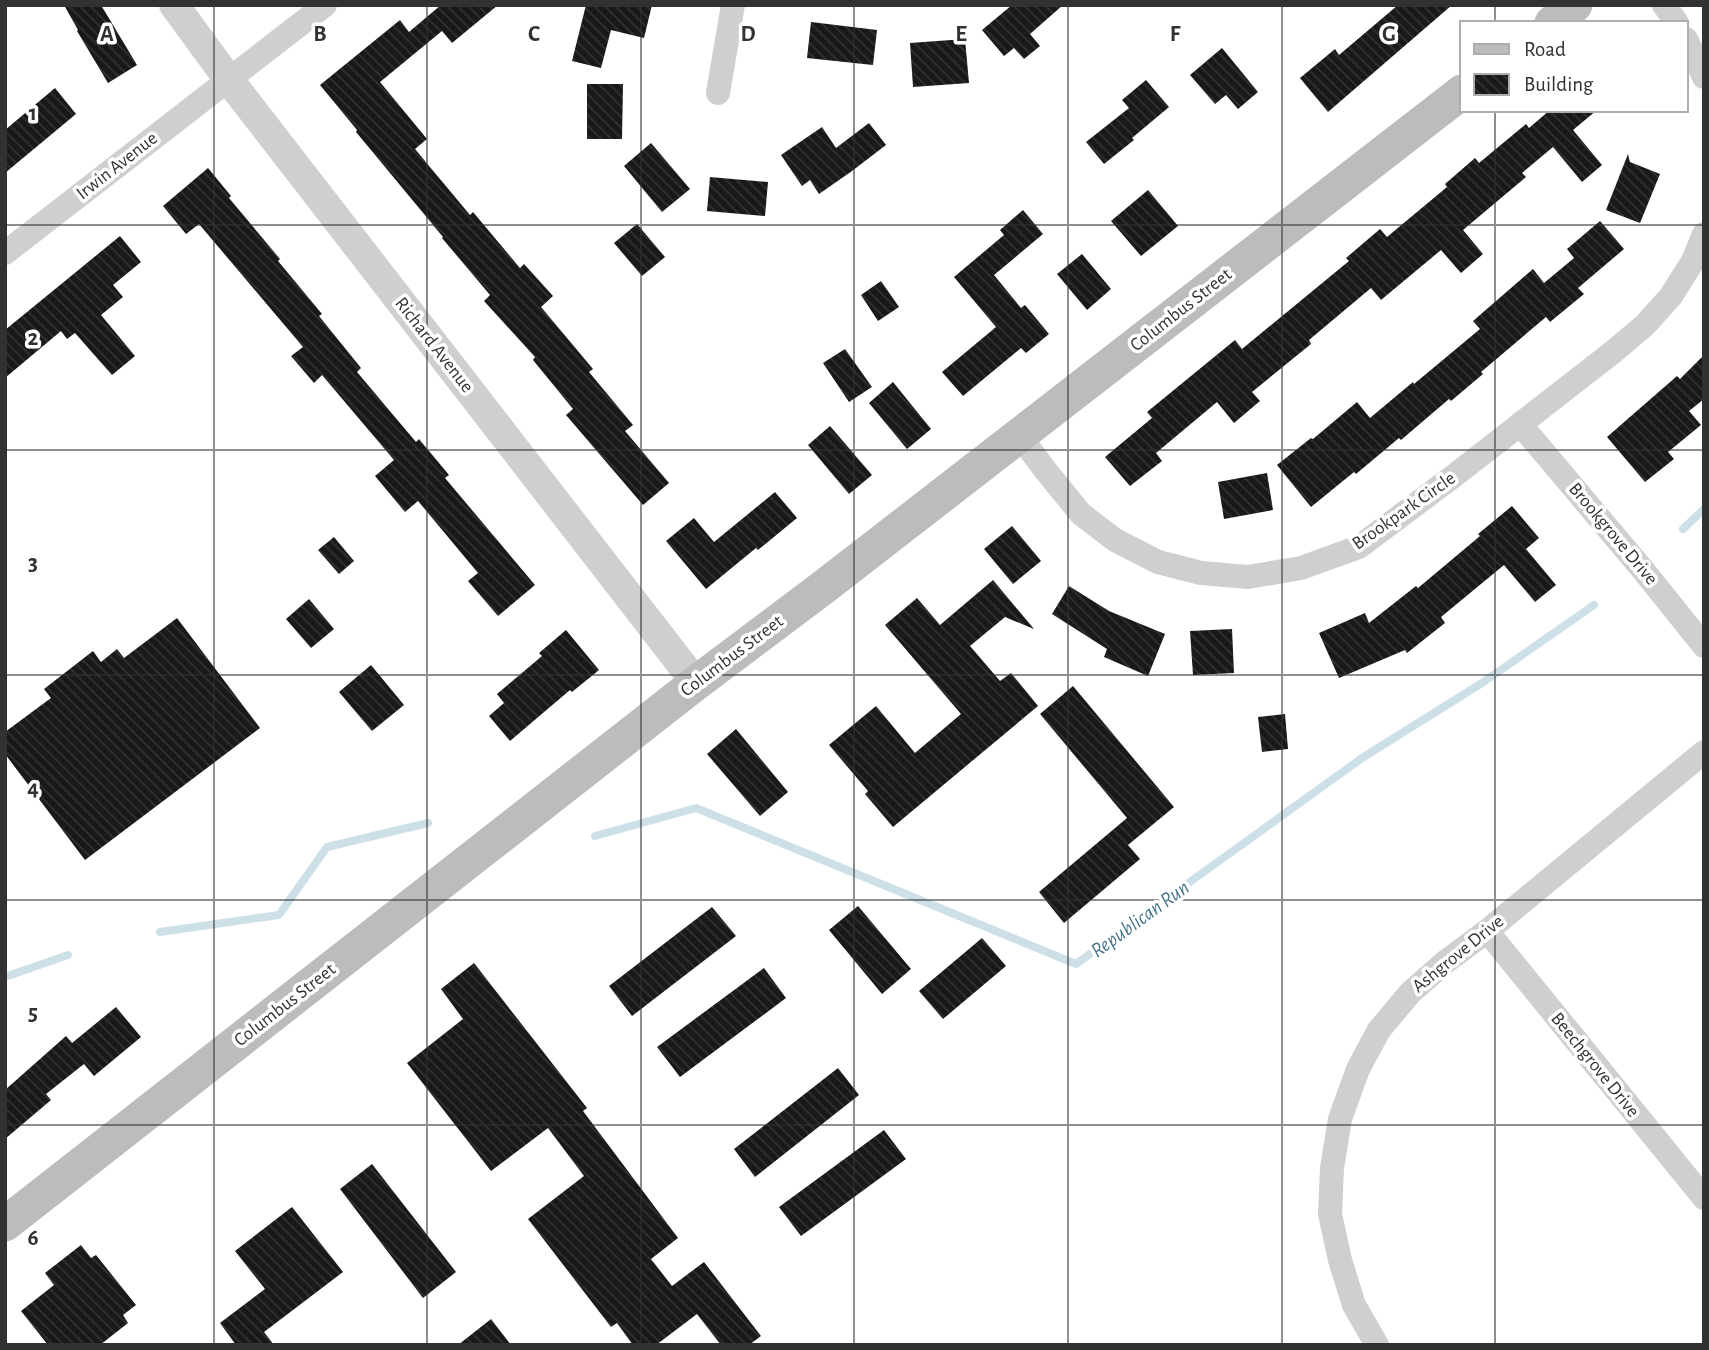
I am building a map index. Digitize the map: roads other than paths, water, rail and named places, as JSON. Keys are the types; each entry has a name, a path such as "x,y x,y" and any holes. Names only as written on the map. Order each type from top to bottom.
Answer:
{"main road":[{"path":"1555,21 1575,5"},
{"name":"Columbus Street","path":"5,1224 696,683 1460,94"}],"street":[{"name":"Richard Avenue","path":"174,5 229,80 696,683"},
{"name":"Irwin Avenue","path":"5,253 325,5"},
{"path":"718,93 733,5"},
{"path":"1664,5 1676,21"},
{"path":"1688,43 1704,77"},
{"name":"Brookpark Circle","path":"1019,435 1081,514 1115,540 1158,562 1201,573 1248,576 1301,568 1359,547 1645,326 1671,296 1693,261 1704,234"},
{"name":"Brookgrove Drive","path":"1520,424 1704,646"},
{"name":"Ashgrove Drive","path":"1377,1345 1354,1305 1339,1260 1330,1214 1332,1168 1340,1118 1358,1069 1380,1030 1410,993 1704,752"},
{"name":"Beechgrove Drive","path":"1487,931 1704,1198"}],"waterway":[{"name":"Republican Run","path":"1683,529 1704,509"},
{"name":"Republican Run","path":"595,836 696,808 1076,964 1362,758 1482,683 1594,605"},
{"name":"Republican Run","path":"160,932 279,915 327,847 428,823"},
{"name":"Republican Run","path":"5,977 68,955"}]}
